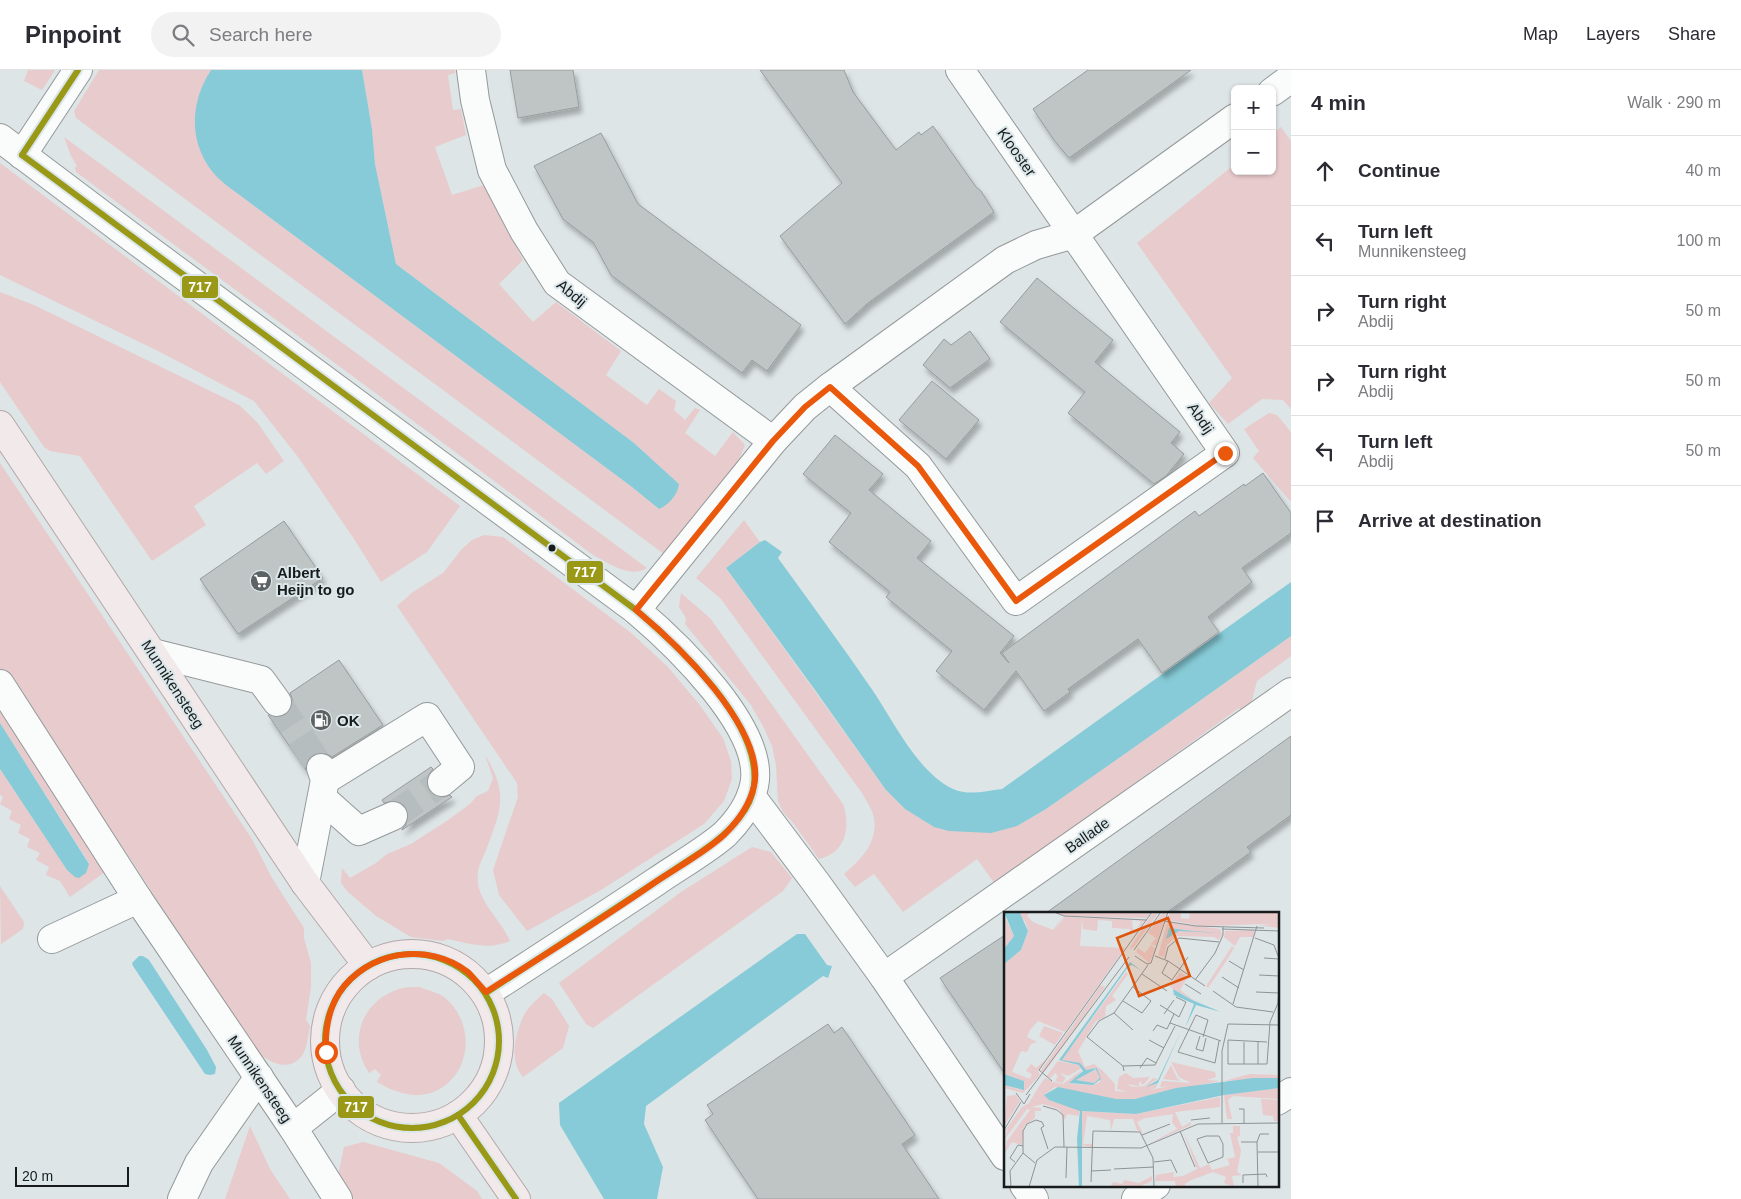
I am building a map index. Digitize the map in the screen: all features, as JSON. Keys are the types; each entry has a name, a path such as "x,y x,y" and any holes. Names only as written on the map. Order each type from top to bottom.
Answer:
{"main road":[{"name":"Munnikensteeg","path":"0,425 305,883 368,966"},
{"path":"419,953 445,959 468,973 486,992 497,1018 500,1046 494,1073 479,1097 458,1115 438,1124 416,1128 394,1126 367,1115 355,1106 340,1090 331,1072 326,1052 325,1032 330,1012 339,994 352,978 368,966 392,955 419,953"},
{"path":"458,1115 516,1199"}],"street":[{"path":"22,155 78,70"},
{"name":"Abdij","path":"471,70 475,100 492,170 524,231 557,283 773,441"},
{"name":"Klooster","path":"960,70 1074,234"},
{"path":"1276,89 1291,78"},
{"path":"636,610 773,441 805,407 1005,260 1036,245 1074,234 1231,121"},
{"path":"0,138 636,610 661,631 702,672 740,727 753,759 755,785 736,823 723,835 638,894 486,992"},
{"name":"Abdij","path":"830,387 918,466 1016,601 1225,453 1074,234"},
{"path":"153,653 261,680 277,702"},
{"name":"Munnikensteeg","path":"0,684 138,900 293,1128 338,1199"},
{"name":"Ballade","path":"884,977 1291,692"},
{"path":"305,883 323,782 427,717 460,767 442,782"},
{"path":"323,782 359,831 393,816"},
{"path":"750,796 884,977 1004,1155"},
{"path":"52,939 138,900"},
{"path":"182,1199 199,1163 259,1078"},
{"path":"293,1128 340,1090"},
{"path":"1278,1100 1291,1092"},
{"path":"1025,1186 1034,1199"},
{"path":"1136,1199 1155,1186"}],"shaded area":[{"path":"28,70 55,70 42,90 24,81"},
{"path":"99,70 211,70 208,75 217,176 241,196 659,509 679,484 634,443 396,264 375,164 372,129 362,70 455,70 455,73 448,75 453,110 461,109 466,135 435,147 452,195 484,185 523,260 499,284 533,322 556,302 621,351 606,375 647,405 659,389 676,401 674,410 685,420 695,408 700,410 685,433 715,456 733,432 745,445 737,464 664,554 76,118 74,111"},
{"path":"1281,127 1291,141 1291,409 1283,400 1262,399 1228,424 1209,403 1232,378 1137,243 1231,167 1231,175 1276,175 1276,131"},
{"path":"64,137 647,568 634,572 627,571 593,555 76,172 75,168 77,166"},
{"path":"0,163 460,506 427,552 381,582 298,457 254,401 156,350 0,275"},
{"path":"0,292 34,305 239,405 257,422 284,461 266,474 257,463 194,506 206,525 152,561 80,456 50,451 44,447 0,382"},
{"path":"1269,413 1277,415 1291,432 1291,502 1253,458 1259,451 1244,429"},
{"path":"0,463 252,839 272,878 304,928 304,938 311,963 311,987 306,1020 310,1026 305,1051 295,1062 288,1065 274,1063 251,1046 128,855 0,669"},
{"path":"744,520 760,542 726,568 886,790 905,809 934,827 1017,826 1046,809 1291,636 1291,656 1257,681 1246,718 1239,708 995,884 977,859 903,912 874,874 855,887 844,874 862,856 871,843 875,827 871,809 862,793 721,599 696,578"},
{"path":"484,535 503,537 630,632 667,666 699,704 723,738 731,761 732,779 724,801 704,824 601,890 527,931 499,895 493,870 518,797 517,783 397,606 413,592 443,573 461,550 472,540"},
{"path":"681,593 710,618 843,804 846,821 844,838 841,845 828,856 819,859 783,812 778,801 776,765 772,746 764,728 751,705 685,624 686,618 679,607"},
{"path":"0,706 105,872 70,897 60,881 46,875 49,867 36,860 40,853 27,847 30,839 18,833 21,825 9,819 12,811 0,804 3,797 0,795 0,769 67,870 89,863 0,723"},
{"path":"485,755 497,781 500,802 496,824 479,867 478,882 484,900 510,941 487,946 448,939 443,941 411,937 376,916 348,892 341,883 342,868 350,878 376,863 387,854 411,844 470,804 477,796 488,791 493,778"},
{"path":"752,847 771,852 792,878 783,891 593,1028 586,1024 559,983 681,892"},
{"path":"0,886 24,922 23,929 1,944"},
{"path":"406,987 419,987 441,995 454,1007 461,1019 466,1046 463,1060 457,1072 448,1083 428,1094 413,1095 398,1092 377,1082 381,1075 375,1069 369,1073 362,1060 359,1048 359,1035 367,1012 386,995"},
{"path":"544,993 552,999 569,1026 563,1048 523,1077 516,1064 515,1056 518,1032 527,1010"},
{"path":"250,1126 270,1169 290,1199 225,1199"},
{"path":"363,1142 439,1163 477,1191 482,1199 354,1199 338,1175 344,1147"}],"water":[{"path":"211,70 362,70 372,129 375,164 396,264 634,443 679,484 677,492 669,502 659,509 220,180 208,165 201,152 195,125 199,97"},
{"path":"765,540 782,552 778,558 860,672 917,758 940,781 959,791 978,792 1002,789 1291,582 1291,636 1046,809 1017,826 991,833 949,831 934,827 905,809 886,790 726,568"},
{"path":"0,723 89,864 86,873 79,878 67,870 0,769"},
{"path":"797,934 805,934 827,965 832,966 828,978 823,976 646,1106 644,1124 663,1167 657,1199 604,1199 560,1125 559,1103"},
{"path":"139,956 149,960 207,1050 216,1067 215,1074 205,1074 133,966 132,963"}],"building":[{"path":"510,70 573,70 579,107 518,118"},
{"path":"760,70 844,70 853,92 896,150 919,132 921,135 933,126 976,187 981,191 994,212 868,303 845,324 780,236 842,183"},
{"path":"1088,70 1191,70 1069,158 1033,109"},
{"path":"601,133 638,204 801,325 767,371 752,360 742,373 611,275 593,242 563,219 534,166"},
{"path":"1037,278 1113,340 1095,362 1180,432 1171,443 1184,454 1166,476 1154,484 1068,413 1085,392 1000,322"},
{"path":"970,331 990,359 950,388 923,365 944,339 951,345"},
{"path":"932,381 979,420 946,459 899,420"},
{"path":"835,435 883,474 869,490 931,541 917,558 1014,636 1000,653 1009,663 1002,653 1195,511 1199,516 1263,473 1291,513 1291,533 1242,568 1252,582 1208,617 1219,632 1162,673 1138,639 1068,689 1070,692 1044,711 1016,671 984,710 936,671 952,651 886,597 890,592 829,542 851,513 803,474"},
{"path":"284,521 323,578 238,634 200,579"},
{"path":"339,660 383,725 332,757 325,753 316,753 309,758 306,770 268,715 278,718 287,714 293,701 290,693"},
{"path":"1291,736 1291,815 1247,847 1251,852 1167,912 1047,912"},
{"path":"431,767 433,769 428,776 427,784 430,792 437,797 450,795 452,797 402,830 408,818 407,809 402,803 395,801 384,803 382,800"},
{"path":"1004,936 1004,1073 940,978"},
{"path":"828,1024 834,1033 842,1027 915,1135 902,1144 939,1199 758,1199 705,1120 713,1114 707,1105"}],"tunnel":[{"path":"277,702 321,768"},
{"path":"393,816 442,782"}],"transit line":[{"name":"717","path":"22,155 78,70"},
{"name":"717","path":"22,155 636,610 695,665 731,712 745,736 753,761 754,785 752,796 742,815 727,832 701,852 486,993"},
{"name":"717","path":"412,954 429,956 453,964 479,986 489,1000 495,1016 499,1041 497,1058 489,1082 467,1108 453,1118 437,1124 412,1128 395,1126 371,1118 345,1096 335,1082 329,1066 325,1041 327,1024 335,1000 357,974 371,964 387,958 412,954"},
{"name":"717","path":"458,1115 516,1199"}],"place":[{"name":"Albert Heijn to go","path":"261,581"},
{"name":"OK","path":"321,720"}],"route":[{"path":"326,1052 325,1032 330,1012 339,994 352,978 368,966 392,955 419,953 445,959 468,973 486,992 675,869 723,835 736,823 755,785 753,759 740,727 702,672 661,631 636,610 773,441 805,407 830,387 918,466 1016,601 1225,453"}]}
